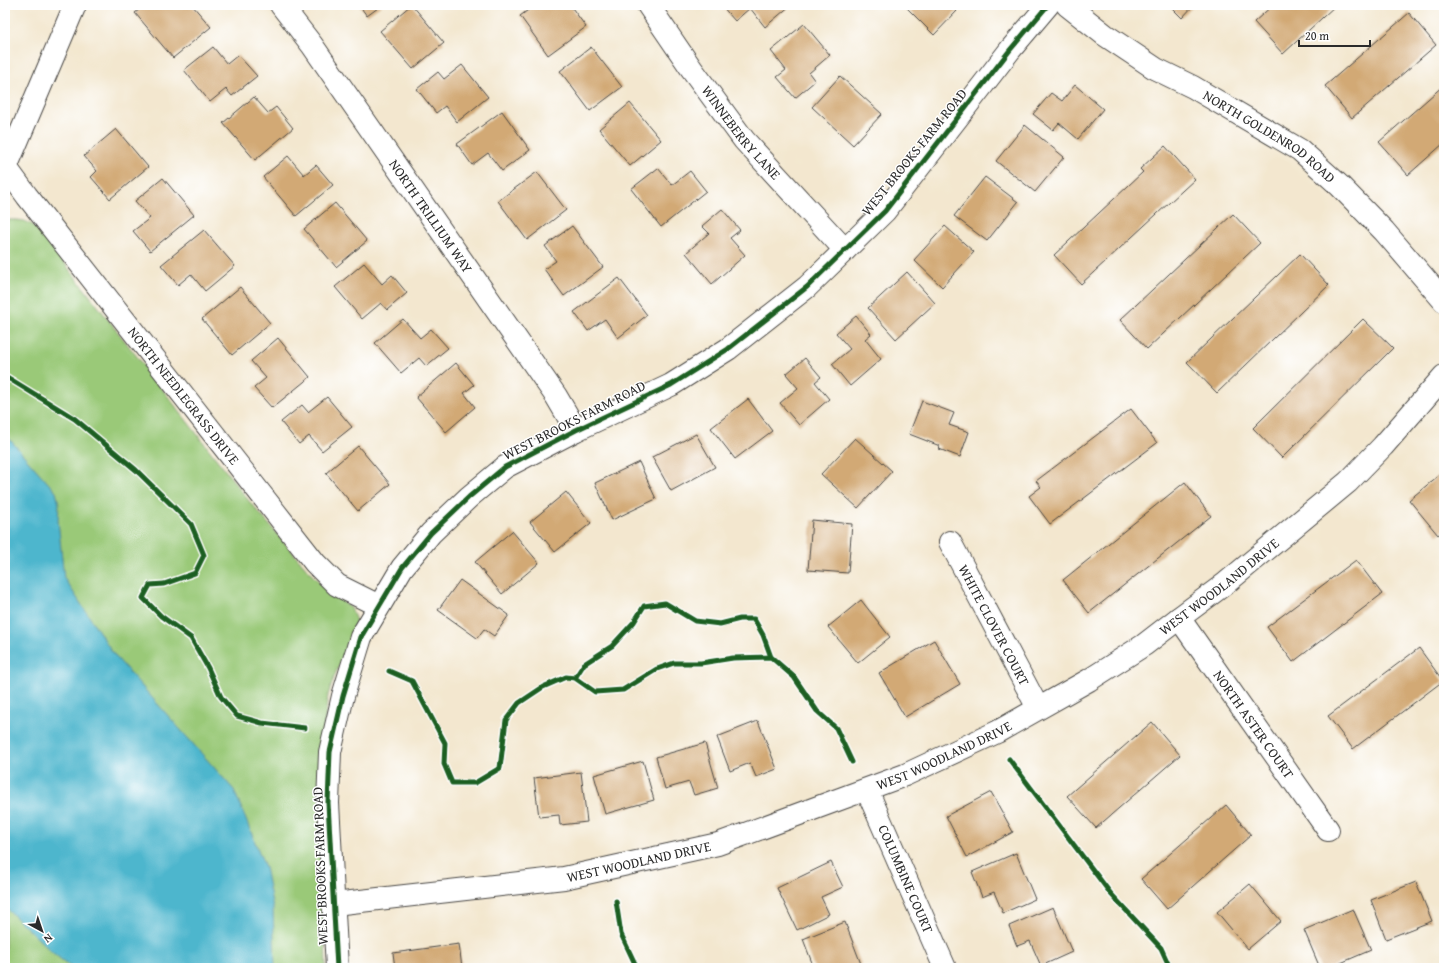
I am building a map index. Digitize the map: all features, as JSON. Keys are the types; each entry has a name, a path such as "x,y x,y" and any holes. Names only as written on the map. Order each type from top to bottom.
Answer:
{"street":[{"path":"5,168 75,5"},
{"name":"NORTH TRILLIUM WAY","path":"281,5 312,45 552,390 576,430"},
{"name":"WINNEBERRY LANE","path":"648,5 691,68 744,140 845,250"},
{"name":"WEST BROOKS FARM ROAD","path":"336,968 328,802 330,752 343,696 362,636 402,568 431,532 469,496 506,467 576,430 671,385 728,349 807,287 885,211 1010,50 1048,5"},
{"name":"NORTH GOLDENROD ROAD","path":"1068,5 1105,35 1156,69 1193,87 1300,150 1340,186 1379,226 1444,301"},
{"name":"NORTH NEEDLEGRASS DRIVE","path":"5,168 315,563 337,585 379,606"},
{"name":"WEST WOODLAND DRIVE","path":"334,904 564,878 718,844 905,775 983,738 1089,680 1144,645 1226,584 1348,482 1383,446 1444,376"},
{"name":"WHITE CLOVER COURT","path":"950,542 1038,708"},
{"name":"NORTH ASTER COURT","path":"1180,618 1328,830"},
{"name":"COLUMBINE COURT","path":"867,790 945,968"}],"green space":[{"path":"5,220 23,221 30,223 38,229 249,501 313,576 330,592 351,608 356,621 351,641 336,672 328,695 321,751 326,968 5,968"}],"water":[{"path":"5,434 56,492 59,504 58,520 64,578 115,656 234,790 265,867 273,908 275,968 72,968 53,953 5,907"}],"building":[{"path":"145,5 192,5 211,27 173,58 135,13"},
{"path":"359,5 382,5 367,16"},
{"path":"411,5 444,43 413,69 380,31"},
{"path":"535,5 570,5 586,27 548,55 520,16"},
{"path":"721,5 791,5 765,27 750,8 735,21"},
{"path":"904,5 951,5 957,11 934,35"},
{"path":"1169,5 1194,5 1182,18"},
{"path":"1273,5 1336,5 1283,54 1254,22"},
{"path":"1409,13 1436,45 1352,118 1325,86"},
{"path":"804,24 830,55 809,73 815,81 795,98 777,77 786,70 771,51"},
{"path":"213,47 227,64 238,55 257,76 232,96 226,89 210,102 184,70"},
{"path":"591,47 622,87 590,111 560,71"},
{"path":"462,65 488,97 457,122 445,106 436,113 417,89 438,72 444,79"},
{"path":"840,76 882,114 853,145 812,107"},
{"path":"1075,85 1103,109 1078,139 1059,123 1053,130 1033,114 1051,93 1062,101"},
{"path":"1444,85 1444,143 1408,175 1379,142"},
{"path":"254,97 268,113 276,107 293,128 255,160 223,123"},
{"path":"630,103 661,140 630,166 599,129"},
{"path":"502,111 530,150 502,171 488,153 472,165 457,144"},
{"path":"1025,125 1064,157 1035,192 996,161"},
{"path":"116,129 148,167 110,199 91,177 97,171 84,156"},
{"path":"1165,146 1195,179 1081,284 1054,255 1143,172 1140,169"},
{"path":"288,156 304,175 316,165 333,185 296,216 263,177"},
{"path":"658,168 672,185 690,171 706,191 661,227 631,189"},
{"path":"537,172 566,210 527,240 498,201"},
{"path":"985,177 1018,202 987,241 954,216"},
{"path":"163,178 194,215 150,251 133,231 150,218 135,201"},
{"path":"335,203 367,241 336,267 304,229"},
{"path":"722,209 740,230 730,238 745,255 712,284 686,253 709,233 702,226"},
{"path":"1233,214 1260,243 1147,349 1120,320"},
{"path":"572,226 603,267 564,296 544,269 556,261 545,246"},
{"path":"945,226 974,252 942,287 914,260"},
{"path":"204,230 235,266 205,291 191,274 178,285 161,265"},
{"path":"1300,254 1329,285 1217,393 1187,362"},
{"path":"364,263 382,284 392,275 407,293 387,310 381,303 362,319 335,287"},
{"path":"907,272 935,303 896,339 868,308"},
{"path":"619,278 647,315 618,338 605,319 588,331 574,312"},
{"path":"240,287 270,323 232,355 202,319"},
{"path":"856,316 871,334 865,339 881,359 850,386 832,364 850,349 836,333"},
{"path":"403,319 420,338 431,329 448,348 426,366 419,358 401,373 375,343"},
{"path":"1363,319 1393,348 1282,458 1253,428"},
{"path":"278,338 310,377 272,408 254,388 266,378 251,361"},
{"path":"805,358 821,377 815,382 829,399 799,425 780,403 798,388 786,374"},
{"path":"456,363 474,385 464,393 475,407 446,432 416,397"},
{"path":"327,397 352,427 322,451 309,436 299,444 281,422 302,405 308,412"},
{"path":"748,399 772,431 735,459 711,428"},
{"path":"922,401 954,413 949,425 969,432 960,457 939,449 940,446 909,434"},
{"path":"1131,409 1157,443 1050,524 1029,496 1041,487 1036,481"},
{"path":"696,434 715,467 671,491 652,457"},
{"path":"855,438 892,471 858,508 821,474"},
{"path":"358,446 390,484 358,511 326,473"},
{"path":"639,462 656,499 612,520 595,483"},
{"path":"1444,471 1444,530 1438,535 1409,500"},
{"path":"1185,482 1211,516 1089,613 1063,580"},
{"path":"566,492 591,523 555,552 530,522"},
{"path":"812,520 852,524 848,573 808,570"},
{"path":"512,531 539,563 502,594 475,562"},
{"path":"1356,560 1382,594 1293,662 1267,627"},
{"path":"460,580 509,615 494,636 484,629 477,638 438,610"},
{"path":"861,600 890,637 858,663 828,627"},
{"path":"934,640 960,684 905,717 879,673"},
{"path":"1419,648 1443,681 1353,749 1328,716"},
{"path":"758,721 777,769 756,777 750,763 730,771 717,737"},
{"path":"1152,722 1180,755 1096,828 1067,796"},
{"path":"705,743 718,788 694,795 689,782 665,789 656,757"},
{"path":"643,761 654,800 605,814 594,775"},
{"path":"581,772 587,822 560,825 559,815 539,817 534,778"},
{"path":"991,792 1013,832 967,857 946,816"},
{"path":"1226,805 1251,835 1167,909 1141,879"},
{"path":"1016,853 1035,899 1003,913 994,892 982,897 972,872"},
{"path":"831,862 843,887 821,897 829,914 797,930 777,888"},
{"path":"1416,882 1432,921 1386,939 1371,900"},
{"path":"1250,884 1281,921 1248,949 1217,912"},
{"path":"1053,907 1072,952 1041,966 1030,941 1017,946 1009,926"},
{"path":"1353,909 1371,950 1329,968 1320,968 1304,930"},
{"path":"845,922 861,964 853,968 814,968 803,939"},
{"path":"459,944 462,968 395,968 393,953"}],"cycle path":[{"path":"337,968 328,803 330,752 343,696 361,637 402,568 431,533 469,497 505,467 576,430 671,385 728,349 807,287 885,211 1010,50 1048,5"},
{"path":"5,376 75,419 136,470 191,524 204,555 195,573 164,584 150,585 143,598 161,616 191,638 208,668 221,697 237,716 262,723 305,728"},
{"path":"575,678 584,664 612,646 634,622 644,606 665,603 695,621 720,624 740,619 754,619 763,635 771,657"},
{"path":"389,671 412,681 445,743 444,764 452,783 475,783 500,768 506,720 519,703 543,687 566,677 575,678 595,692 623,690 657,669 674,663 701,663 733,658 771,657 794,677 817,711 836,728 852,762"},
{"path":"1009,759 1111,894 1161,948 1170,968"},
{"path":"616,901 621,934 637,968"}]}
